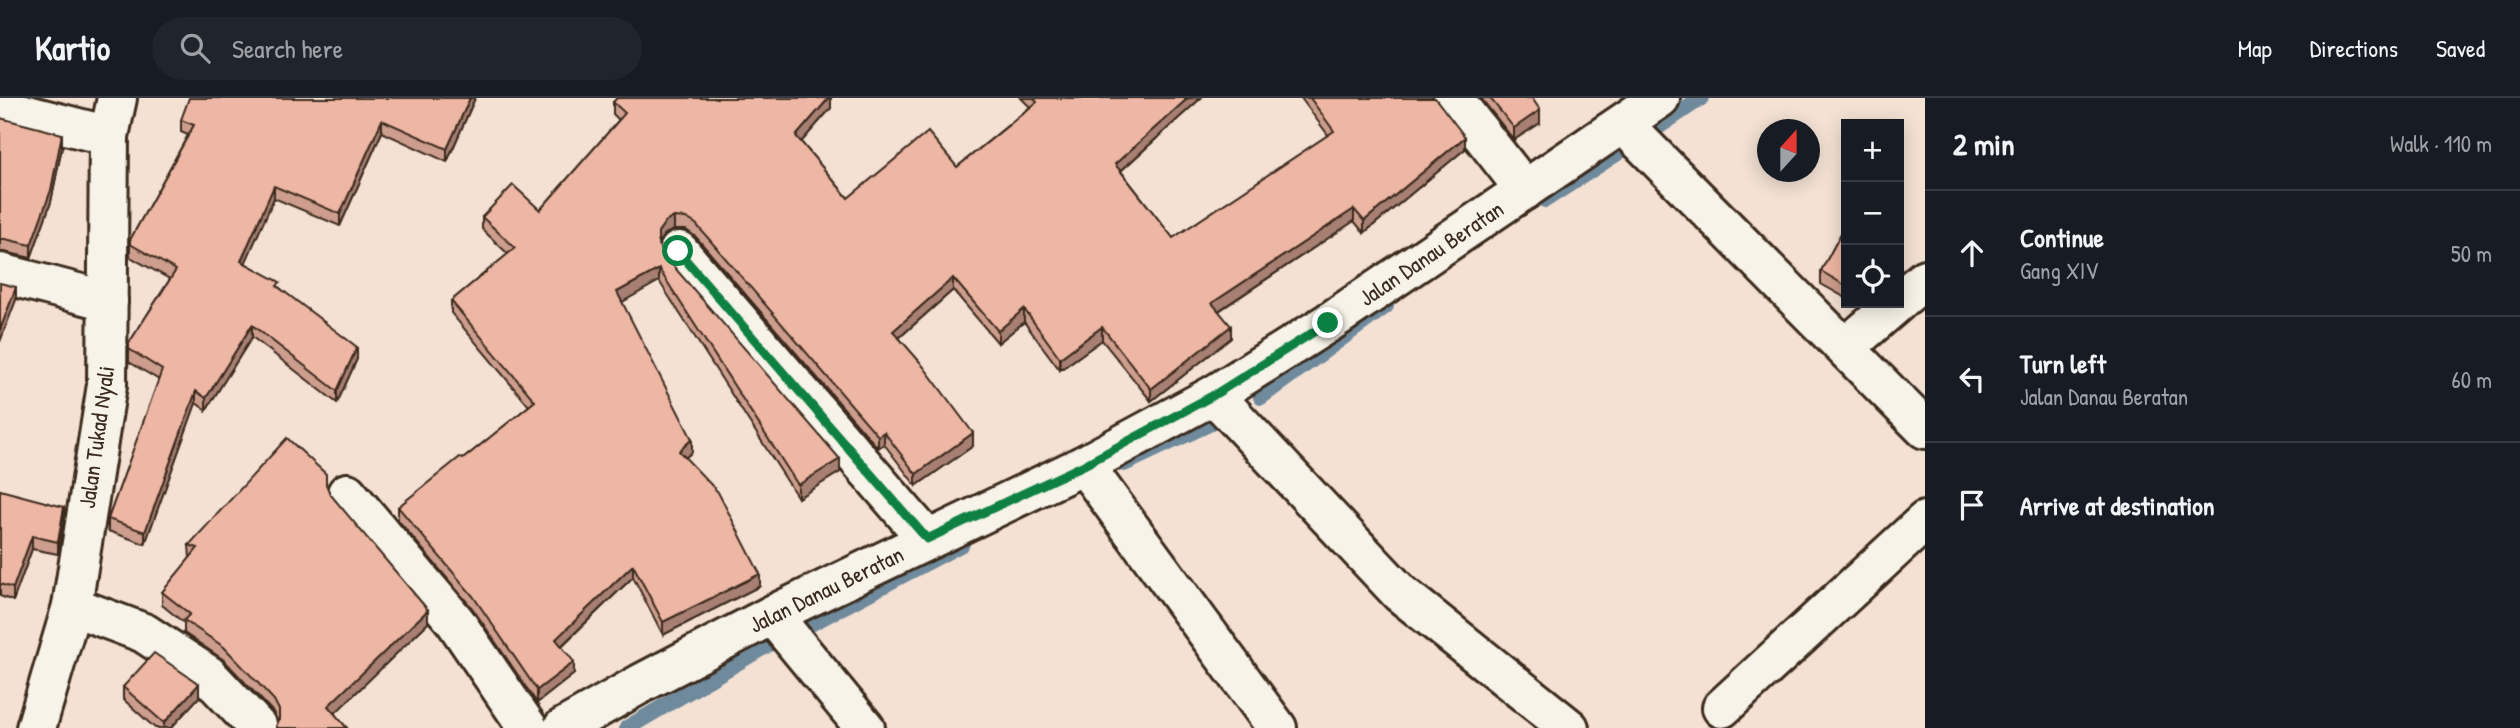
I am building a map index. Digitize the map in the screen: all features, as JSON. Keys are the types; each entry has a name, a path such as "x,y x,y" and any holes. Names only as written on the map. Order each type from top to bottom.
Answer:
{"street":[{"name":"Jalan Tukad Nyali","path":"36,728 72,606 107,385 109,136 117,98"},
{"path":"1453,98 1525,190"},
{"name":"Jalan Danau Beratan","path":"563,728 772,615 1084,465 1214,395 1305,338 1660,98"},
{"path":"0,108 109,136"},
{"path":"1623,124 1925,429"},
{"path":"678,251 927,539"},
{"path":"0,273 108,301"},
{"path":"1904,297 1925,278"},
{"path":"1846,347 1891,308"},
{"path":"1214,395 1400,593 1569,728"},
{"path":"1084,465 1277,728"},
{"path":"347,493 455,621 528,728"},
{"path":"1722,708 1925,521"},
{"path":"72,606 144,633 208,675 258,728"},
{"path":"772,615 865,728"}],"building":[{"path":"189,98 470,98 447,149 382,120 340,214 274,186 241,261 280,282 277,286 357,347 337,391 252,325 206,398 196,391 145,532 108,519 162,370 129,349 129,343 176,270 130,244 130,240 194,125 181,120"},
{"path":"617,98 829,98 796,136 848,198 928,132 957,167 1037,102 1034,98 1188,98 1115,164 1173,238 1334,131 1310,98 1435,98 1465,137 1364,221 1354,209 1212,303 1231,326 1151,389 1102,327 1060,358 1024,309 998,331 953,278 893,331 920,362 973,433 916,474 884,432 878,436 696,224 686,218 674,217 665,222 658,232 662,253 840,459 798,485 659,269 617,292 692,439 679,451 718,492 760,574 663,622 633,565 556,639 574,662 537,690 473,596 398,507 535,401 451,301 515,248 482,217 513,185 540,210 625,113 613,102"},
{"path":"1490,98 1532,98 1540,110 1514,128"},
{"path":"0,118 62,134 51,190 31,245 0,239"},
{"path":"1841,233 1841,283 1821,271"},
{"path":"0,283 16,287 0,330"},
{"path":"287,438 326,474 330,494 428,610 328,706 347,728 278,728 276,726 279,710 274,700 224,647 184,620 190,614 162,592 198,548 189,545"},
{"path":"0,490 64,507 58,542 32,536 13,588 0,584"},
{"path":"154,653 199,684 164,723 123,687"}],"waterway":[{"path":"1655,129 1701,98"},
{"path":"1545,200 1630,145"},
{"path":"1261,397 1386,306"},
{"path":"1124,464 1230,414"},
{"path":"803,628 962,544"},
{"path":"627,728 769,644"}],"route":[{"path":"678,251 927,539 1084,465 1214,395 1328,323"}]}
